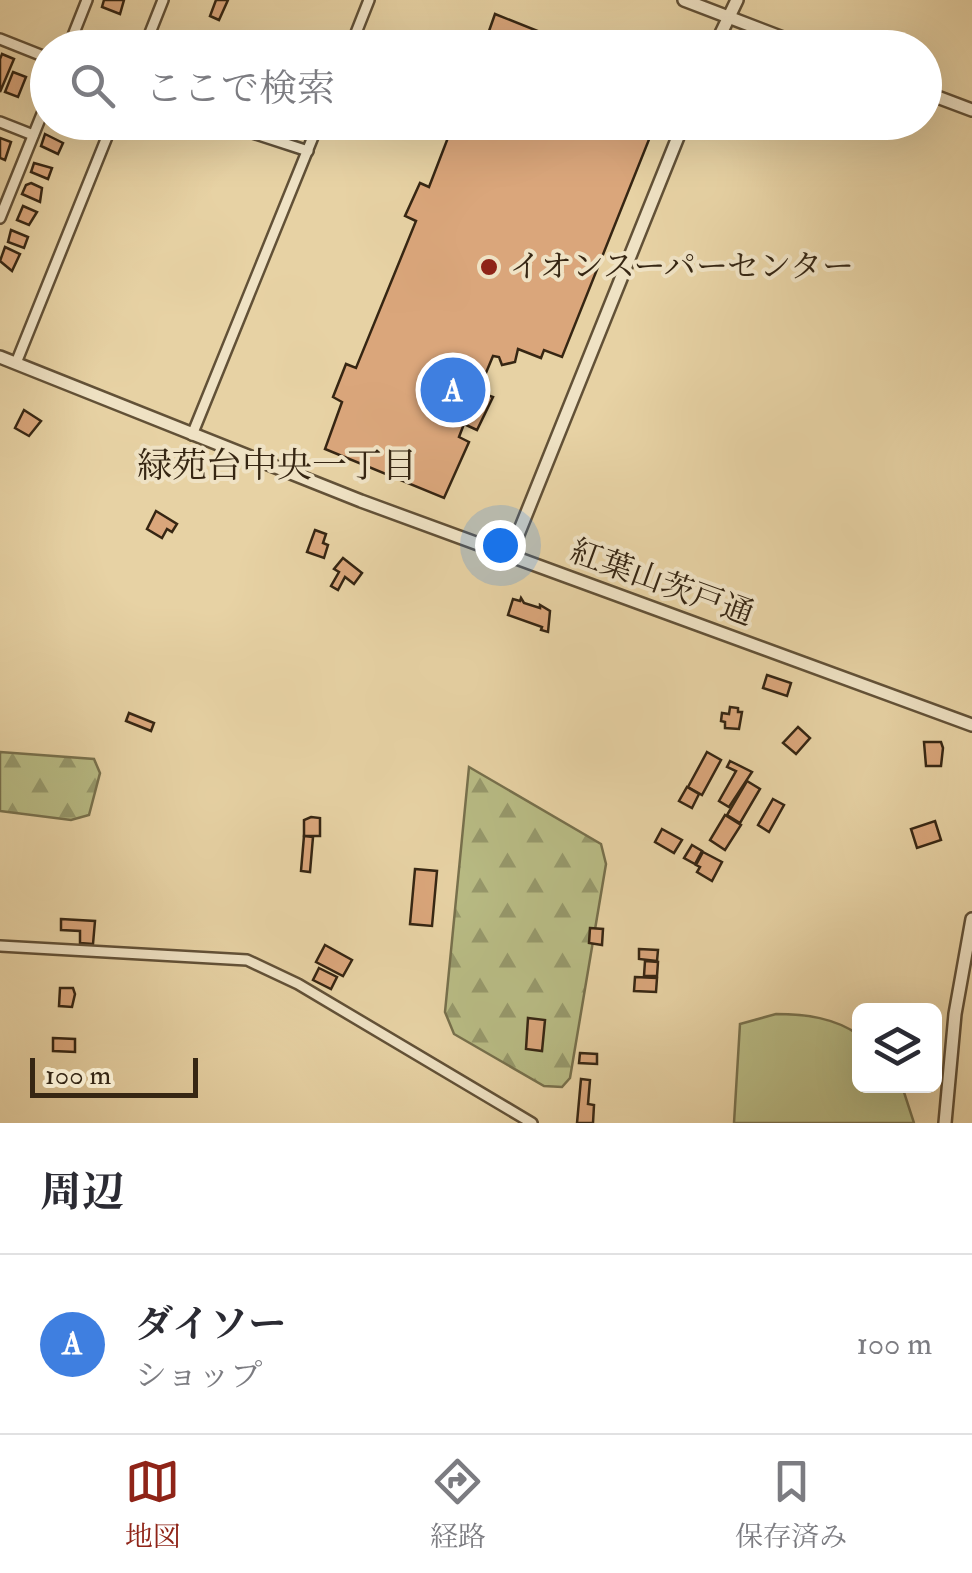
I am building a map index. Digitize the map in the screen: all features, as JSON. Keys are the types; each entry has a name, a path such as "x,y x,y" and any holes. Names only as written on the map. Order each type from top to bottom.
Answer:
{"street":[{"path":"75,30 87,0"},
{"path":"151,30 163,0"},
{"path":"357,30 369,0"},
{"path":"684,0 763,30"},
{"path":"721,30 737,0"},
{"path":"0,39 30,51"},
{"path":"942,99 972,110"},
{"path":"0,122 30,134"},
{"path":"0,218 31,140"},
{"path":"16,364 106,140"},
{"path":"274,140 308,151"},
{"path":"192,435 313,140"},
{"path":"508,557 677,140"},
{"name":"紅葉山茨戸通","path":"0,357 508,557 972,725"},
{"path":"945,1123 955,1014 972,919"},
{"path":"0,946 248,960 298,984 532,1123"}],"green space":[{"path":"0,752 94,759 100,773 89,815 71,820 0,811"},
{"path":"469,767 601,844 606,864 570,1078 562,1087 544,1086 454,1034 445,1012"},
{"path":"776,1014 798,1015 820,1018 852,1031 852,1093 904,1093 914,1123 734,1123 740,1024"}],"building":[{"path":"104,0 124,0 120,14 102,7"},
{"path":"216,0 228,0 219,20 210,16"},
{"path":"495,14 535,30 489,30"},
{"path":"2,54 14,59 0,92 0,59"},
{"path":"13,72 26,77 18,97 5,92"},
{"path":"0,138 11,142 5,160 0,158"},
{"path":"43,140 63,143 58,154 41,146"},
{"path":"447,140 649,140 562,357 544,350 541,358 518,349 515,362 502,365 499,357 493,356 478,392 493,397 477,430 464,424 459,437 469,442 444,498 325,449 342,402 333,397 346,364 356,368 416,221 405,216 420,183 429,187"},
{"path":"34,163 52,168 48,179 31,172"},
{"path":"31,183 42,188 40,202 22,194"},
{"path":"23,206 37,212 29,225 17,220"},
{"path":"11,230 28,237 24,248 8,242"},
{"path":"5,247 20,254 12,271 0,261"},
{"path":"24,410 41,421 29,436 15,428"},
{"path":"156,511 177,524 172,532 167,529 162,538 147,529"},
{"path":"315,530 326,534 324,558 307,552"},
{"path":"343,558 362,573 354,584 345,577 338,590 331,586 339,572 334,569"},
{"path":"521,598 524,603 550,611 548,632 508,615 513,599"},
{"path":"767,675 791,683 787,696 763,688"},
{"path":"730,707 742,712 739,729 725,728 721,721 722,713 729,714"},
{"path":"129,713 154,723 151,731 126,721"},
{"path":"798,727 810,738 796,754 783,743"},
{"path":"924,742 941,742 941,766 926,766"},
{"path":"707,752 721,760 702,795 688,787"},
{"path":"730,761 752,772 729,807 719,801 736,771 727,767"},
{"path":"747,781 760,789 740,823 727,815"},
{"path":"687,787 699,794 692,808 679,801"},
{"path":"773,799 784,805 769,832 758,825"},
{"path":"725,815 741,825 725,850 710,840"},
{"path":"320,818 320,836 304,836 304,820"},
{"path":"935,821 941,840 917,848 911,829"},
{"path":"662,829 682,840 674,853 655,842"},
{"path":"304,836 313,837 310,872 301,871"},
{"path":"692,845 702,851 695,864 684,858"},
{"path":"703,852 722,862 712,881 697,872"},
{"path":"415,869 437,871 432,926 410,924"},
{"path":"61,919 95,921 93,944 80,943 80,931 61,930"},
{"path":"590,928 603,929 602,945 589,943"},
{"path":"325,945 352,960 343,976 316,962"},
{"path":"639,949 658,950 657,961 639,959"},
{"path":"645,961 658,962 657,976 644,976"},
{"path":"319,968 337,977 331,989 313,980"},
{"path":"635,977 657,978 656,992 634,991"},
{"path":"60,988 73,988 72,1007 59,1006"},
{"path":"528,1018 545,1020 542,1051 526,1049"},
{"path":"53,1038 75,1039 75,1052 53,1051"},
{"path":"580,1053 597,1054 597,1064 579,1063"},
{"path":"581,1079 590,1080 588,1104 594,1105 593,1123 577,1123"}],"place":[{"name":"イオンスーパーセンター","path":"489,267"},
{"name":"ダイソー","path":"453,390"}],"district":[{"name":"緑苑台中央一丁目","path":"277,466"}]}
